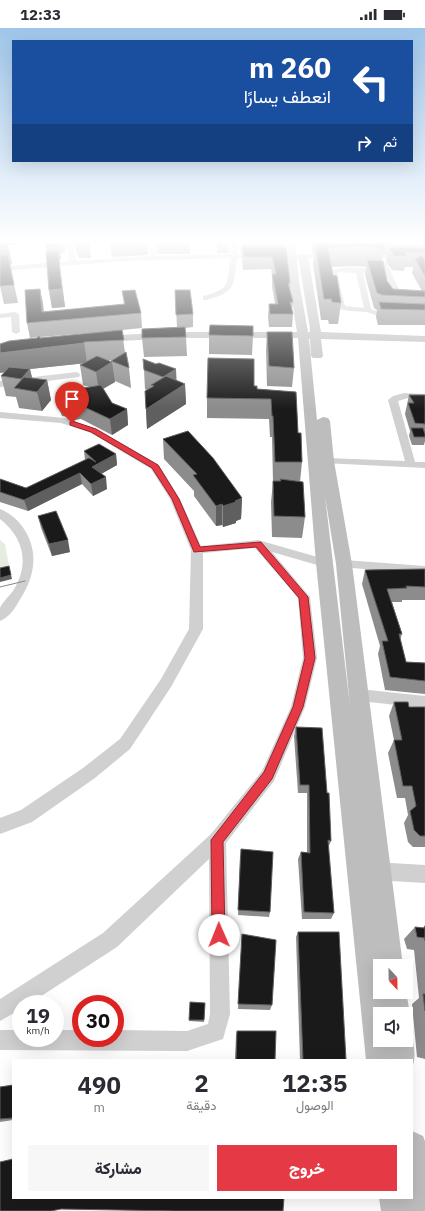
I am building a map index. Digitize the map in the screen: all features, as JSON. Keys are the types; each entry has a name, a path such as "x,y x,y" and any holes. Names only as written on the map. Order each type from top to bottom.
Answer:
{"main road":[{"path":"299,298 309,332 327,461 344,564 389,959"},
{"path":"309,332 425,339"},
{"path":"309,332 324,563 380,1059"},
{"path":"88,337 309,332 425,333"},
{"path":"400,1047 401,1059"},
{"path":"413,1155 420,1211"},
{"path":"395,1199 397,1211"}],"street":[{"path":"340,298 342,307 350,309 368,310 378,314 425,316"},
{"path":"365,298 368,310"},
{"path":"400,298 410,302 425,303"},
{"path":"0,316 15,314 16,339"},
{"path":"0,384 76,375"},
{"path":"411,464 393,400 396,397 402,396 425,397"},
{"path":"0,415 62,420 94,431 155,467 176,499 197,550 196,629 166,683 125,744 89,773 26,816 0,826"},
{"path":"327,461 425,464"},
{"path":"0,513 12,520 22,532 28,547 29,563 23,586 8,609 0,616"},
{"path":"197,550 258,544 324,563"},
{"path":"0,1011 110,940 217,840 268,776 298,707 310,658 304,597 258,544"},
{"path":"344,564 425,570"},
{"path":"359,695 425,702"},
{"path":"0,1040 187,1041 216,1032 220,1014 217,840"},
{"path":"359,871 425,874"}],"shaded area":[{"path":"0,540 5,544 9,566 0,568"}],"building":[{"path":"25,298 41,298 42,312 125,304 124,298 137,298 141,313 27,323"},
{"path":"175,298 191,298 193,314 176,315"},
{"path":"277,298 292,298 293,302 290,302 293,314 270,314 269,304 278,304"},
{"path":"340,298 341,303 332,302 331,299 324,299"},
{"path":"379,302 425,304 425,310 381,309"},
{"path":"210,325 253,326 253,336 209,335"},
{"path":"185,327 186,337 142,338 142,329"},
{"path":"122,330 124,340 84,342 0,353 0,344 9,341 37,338 39,336 40,338"},
{"path":"267,332 292,332 294,368 269,366"},
{"path":"126,352 129,368 111,361"},
{"path":"97,356 112,362 96,372 80,365"},
{"path":"208,358 254,359 254,386 257,386 257,389 296,392 298,433 301,433 302,462 275,462 271,399 207,398"},
{"path":"143,359 176,369 163,377 144,370"},
{"path":"9,367 30,369 21,379 1,376"},
{"path":"166,376 185,384 146,409 145,391 154,386 151,385"},
{"path":"24,377 47,380 37,392 14,388"},
{"path":"101,385 112,403 127,409 110,419 78,404 59,401 56,393"},
{"path":"409,395 425,395 425,424 415,423 408,403 414,403"},
{"path":"411,428 423,428 425,437 414,437"},
{"path":"188,431 213,458 242,498 235,501 236,502 223,506 222,504 216,506 193,475 197,474 163,439"},
{"path":"99,444 116,454 92,467 106,477 91,484 80,473 24,500 0,492 0,479 26,488 89,458 96,462 84,451"},
{"path":"280,479 303,482 305,517 274,516 273,481 281,481"},
{"path":"56,511 68,540 49,544 38,516"},
{"path":"9,566 11,575 0,578 0,568"},
{"path":"425,569 425,587 406,586 407,588 387,589 402,634 399,634 406,662 425,663 425,681 390,677 382,641 388,641 365,570"},
{"path":"394,702 408,702 409,707 425,707 425,836 420,836 414,830 410,811 416,806 412,786 403,786 394,740 402,740"},
{"path":"296,727 322,728 327,793 329,793 331,841 328,840 334,913 304,912 301,852 310,853 309,785 300,785"},
{"path":"241,849 273,852 270,912 238,910"},
{"path":"425,926 425,938 417,937 415,927 424,928"},
{"path":"298,932 339,932 346,1059 303,1059"},
{"path":"242,934 276,940 272,1005 238,1004"},
{"path":"423,994 425,994 425,1011"},
{"path":"190,1002 205,1003 204,1020 189,1020"},
{"path":"237,1031 276,1031 275,1059 236,1059"},
{"path":"12,1085 12,1118 0,1119 0,1087"},
{"path":"12,1159 12,1199 284,1199 283,1211 61,1209 51,1211 0,1211 0,1162"}],"tram line":[{"path":"0,587 25,581"}],"route":[{"path":"72,423 94,431 155,467 176,499 197,550 258,544 304,597 310,658 298,707 268,776 217,840 219,935"}]}
